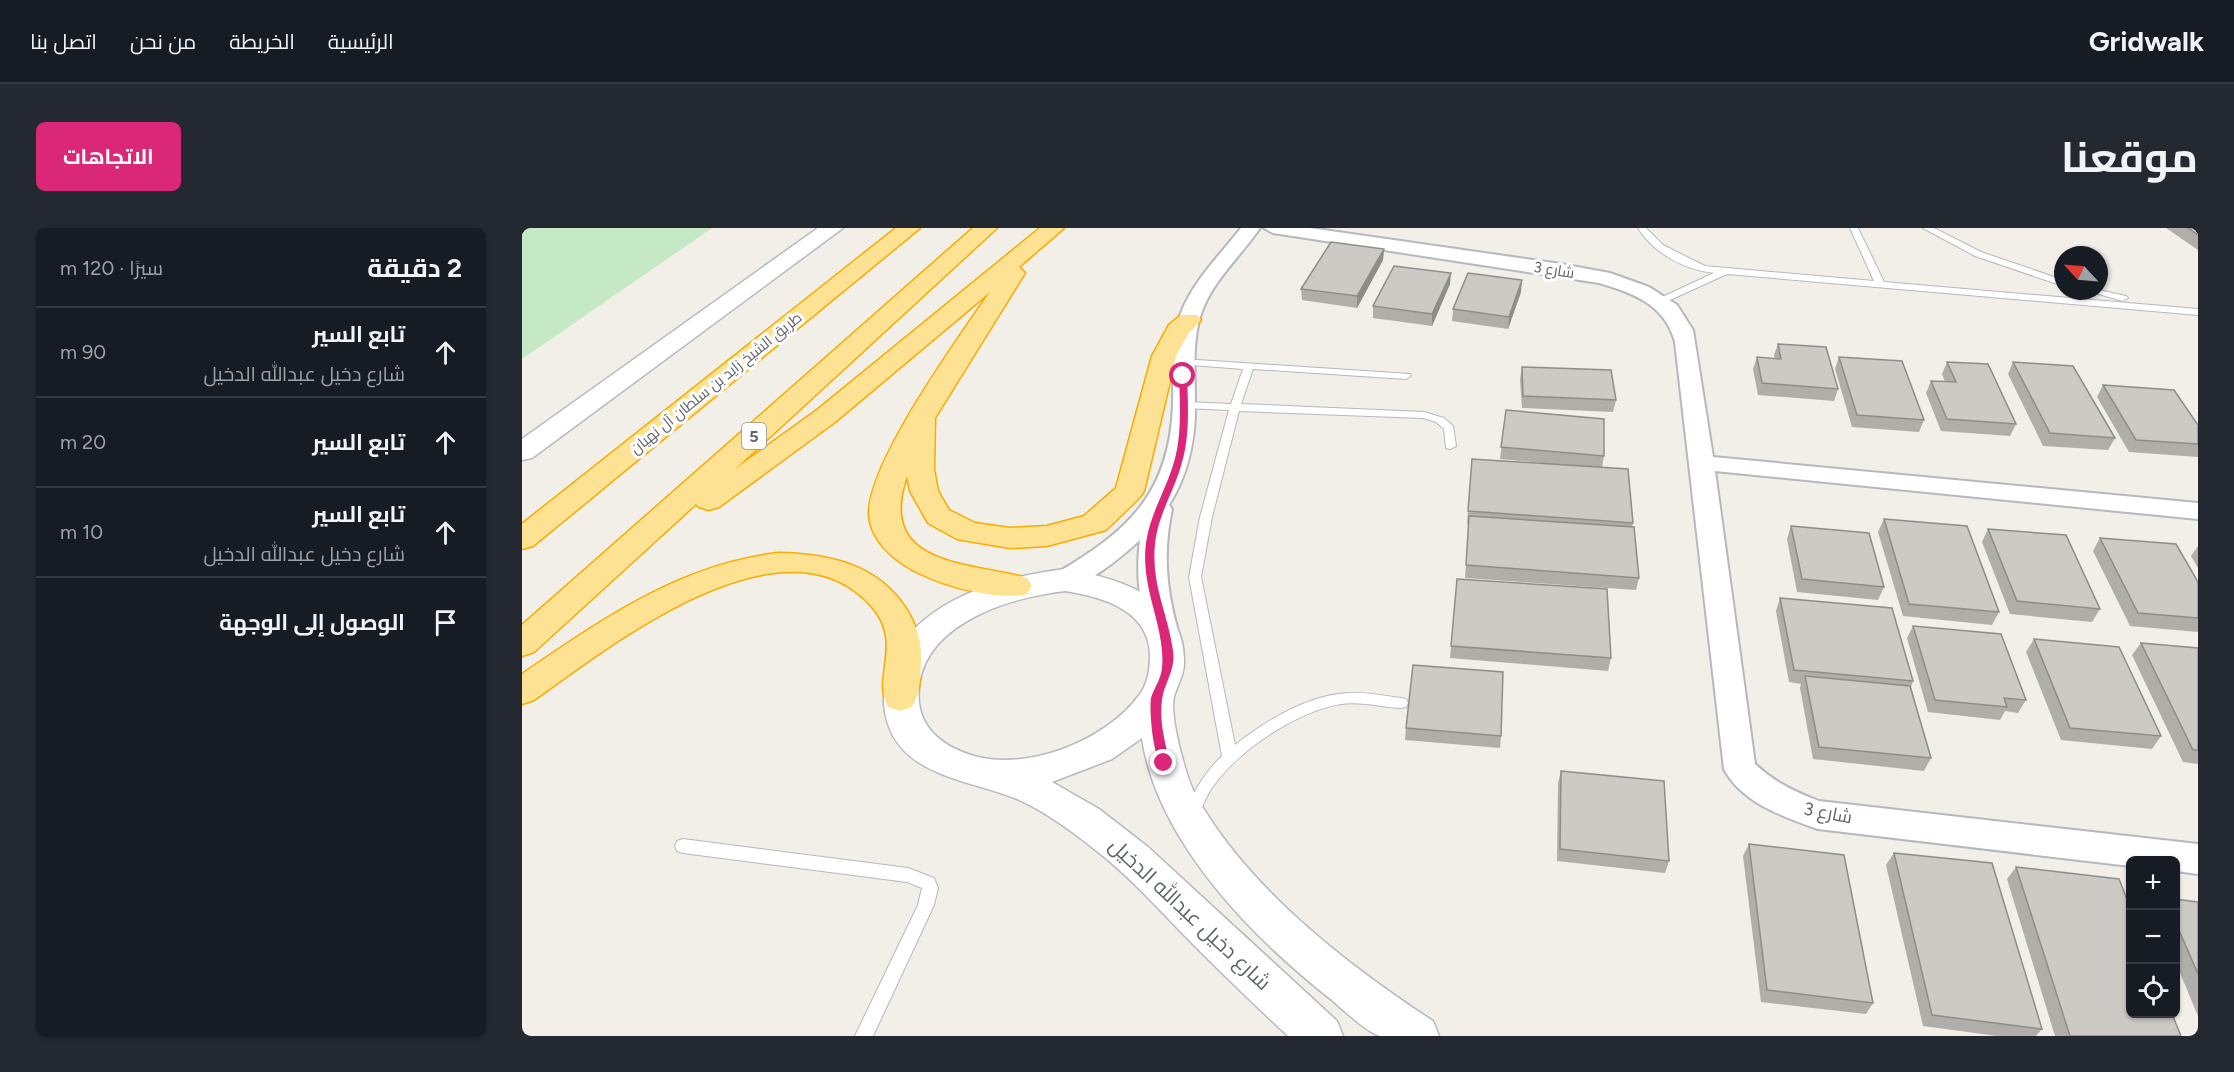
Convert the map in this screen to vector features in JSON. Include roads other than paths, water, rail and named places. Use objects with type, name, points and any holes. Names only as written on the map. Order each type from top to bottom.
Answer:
[{"type":"highway","name":"طريق الشيخ زايد بن سلطان آل نهيان","points":[[522,539],[909,228]]},
{"type":"highway","name":"5","points":[[522,644],[986,228]]},
{"type":"highway","points":[[614,563],[702,506],[818,422],[1053,228]]},
{"type":"highway","points":[[1016,586],[975,582],[939,571],[909,555],[892,536],[884,519],[883,506],[890,479],[922,418],[1029,248]]},
{"type":"highway","points":[[922,418],[920,470],[924,491],[938,516],[968,532],[1010,538],[1047,536],[1095,523],[1130,491],[1164,356],[1178,330],[1189,320]]},
{"type":"highway","points":[[522,691],[592,643],[693,584],[738,570],[783,563],[826,567],[853,574],[873,587],[900,626],[905,647],[900,698]]},
{"type":"street","points":[[522,452],[832,228]]},
{"type":"street","points":[[1164,631],[1136,600],[1107,588],[1065,580],[1016,586],[966,606],[944,620],[926,638],[912,657],[903,677],[900,698],[904,719],[915,739],[933,755],[957,766],[986,773],[1019,774],[1053,768],[1086,757],[1116,741],[1140,721],[1156,698],[1166,675],[1168,652],[1164,631],[1151,587],[1151,544],[1160,504],[1172,481],[1179,459],[1184,405],[1183,362],[1189,320],[1197,298],[1251,228]]},
{"type":"street","name":"شارع 3","points":[[1273,228],[1580,274],[1639,290],[1661,301],[1682,328],[1686,342],[1740,769],[1758,789],[1787,804],[1818,815],[2198,859]]},
{"type":"street","points":[[1703,463],[2198,511]]},
{"type":"street","points":[[1065,580],[1122,544],[1160,504]]},
{"type":"street","points":[[1156,698],[1158,736],[1172,786],[1189,818],[1243,890],[1305,954],[1373,1007],[1417,1036]]},
{"type":"street","name":"شارع دخيل عبدالله الدخيل","points":[[986,773],[1023,784],[1052,798],[1087,821],[1135,858],[1321,1036]]},
{"type":"lane","points":[[1640,228],[1646,236],[1681,261],[1704,269],[2198,312]]},
{"type":"lane","points":[[1854,228],[1880,283]]},
{"type":"lane","points":[[1928,228],[1978,254],[2054,280]]},
{"type":"lane","points":[[1661,301],[1725,272]]},
{"type":"lane","points":[[2108,295],[2178,311]]},
{"type":"lane","points":[[1183,362],[1248,368],[1406,376]]},
{"type":"lane","points":[[1230,760],[1195,577],[1206,517],[1235,407],[1248,368]]},
{"type":"lane","points":[[1184,405],[1424,415],[1440,420],[1449,428],[1450,446]]},
{"type":"lane","points":[[1189,818],[1209,780],[1230,760],[1253,740],[1312,705],[1343,698],[1401,703]]},
{"type":"lane","points":[[683,846],[908,875],[928,883],[930,888],[926,905],[864,1036]]}]
